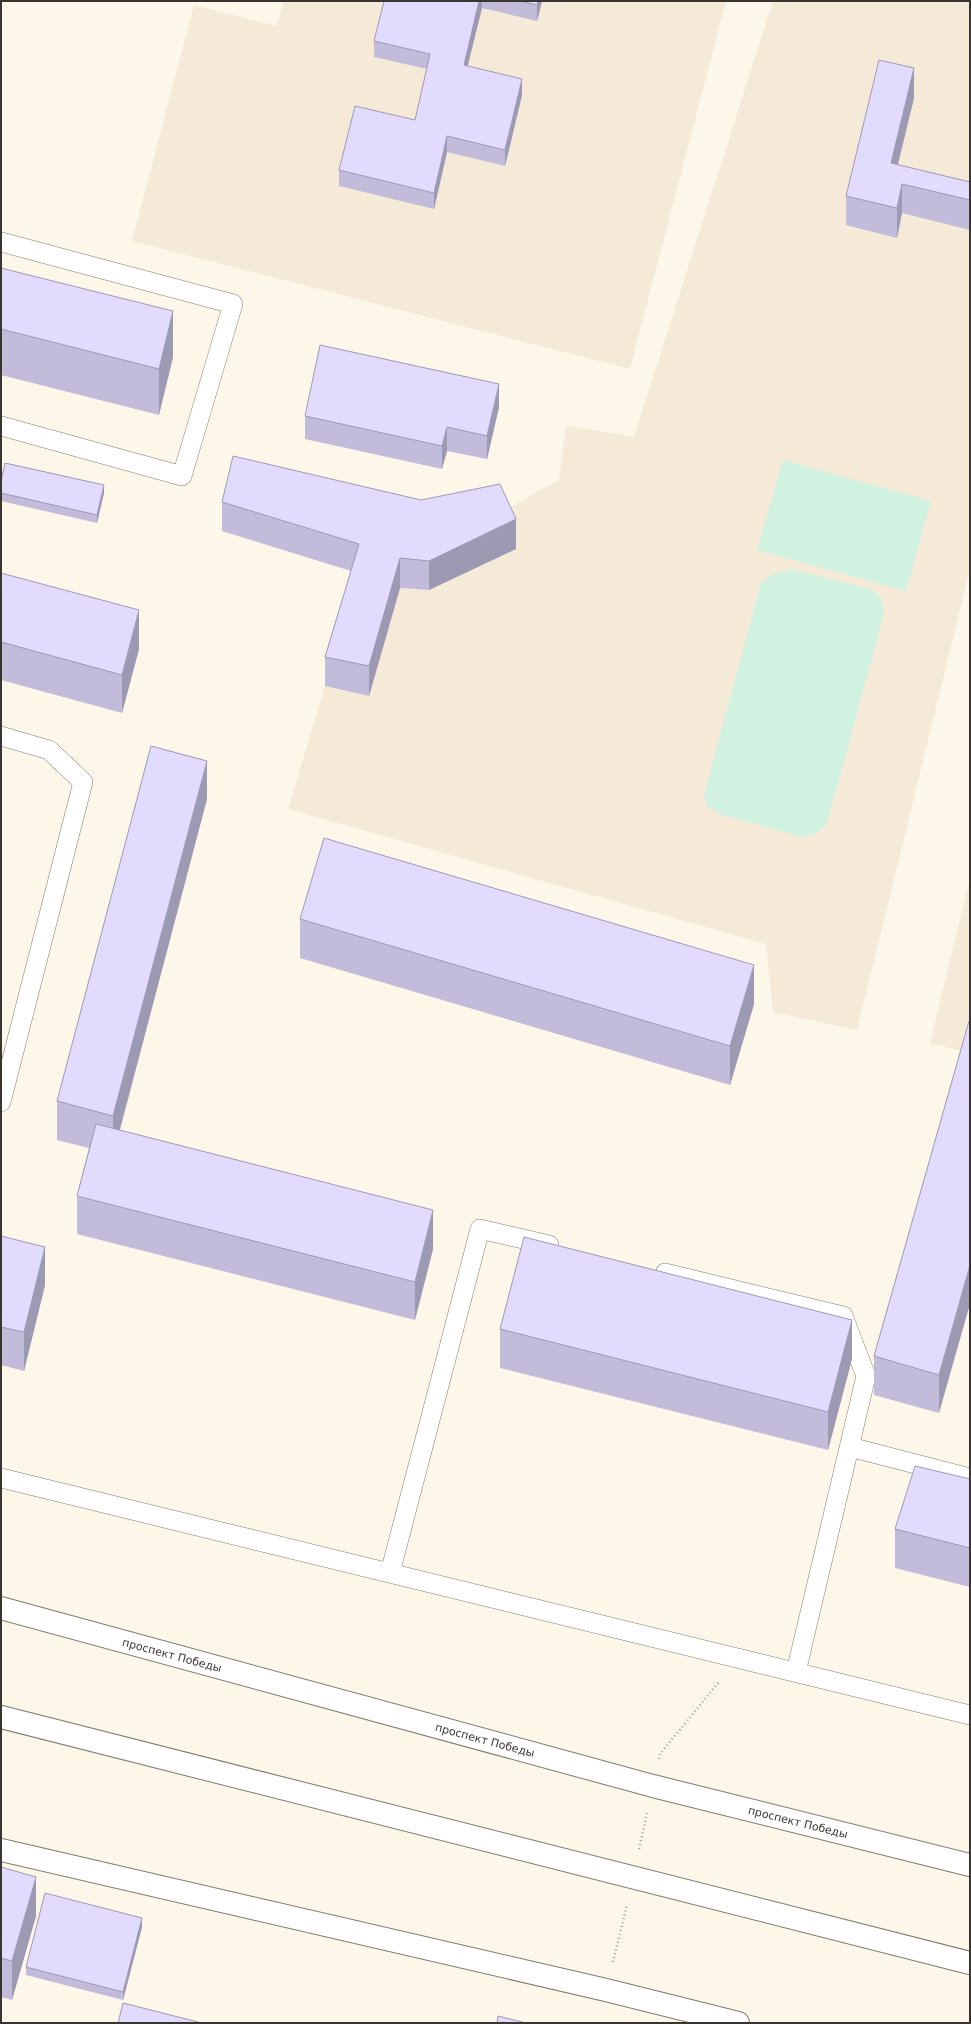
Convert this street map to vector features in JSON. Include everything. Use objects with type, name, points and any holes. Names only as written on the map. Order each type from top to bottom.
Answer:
[{"type":"main road","name":"проспект Победы","points":[[1,1608],[645,1784],[970,1866]]},
{"type":"main road","points":[[1,1717],[970,1963]]},
{"type":"main road","points":[[1,1850],[606,1990],[738,2023]]},
{"type":"lane","points":[[1,242],[233,304],[182,476],[1,426]]},
{"type":"lane","points":[[1,736],[49,750],[83,782],[1,1102]]},
{"type":"lane","points":[[390,1573],[480,1229],[565,1249]]},
{"type":"lane","points":[[650,1270],[843,1316],[866,1376],[796,1672]]},
{"type":"lane","points":[[850,1447],[970,1478]]},
{"type":"lane","points":[[1,1478],[970,1715]]},
{"type":"shaded area","points":[[284,1],[726,1],[630,369],[132,241],[194,5],[277,26]]},
{"type":"shaded area","points":[[773,1],[970,1],[970,569],[857,1030],[773,1012],[766,944],[288,809],[325,686],[369,695],[400,588],[429,590],[516,549],[500,513],[559,480],[566,425],[634,437]]},
{"type":"shaded area","points":[[970,879],[970,1053],[930,1043]]},
{"type":"green space","points":[[783,460],[931,501],[906,591],[757,550]]},
{"type":"green space","points":[[791,569],[874,590],[882,600],[884,614],[827,823],[817,833],[803,837],[720,814],[707,806],[704,795],[761,583],[773,574]]},
{"type":"building","points":[[384,1],[479,1],[464,65],[522,79],[505,150],[447,136],[434,193],[339,170],[355,106],[415,120],[430,54],[374,41]]},
{"type":"building","points":[[520,1],[538,1],[537,5]]},
{"type":"building","points":[[879,60],[914,68],[891,163],[970,182],[970,200],[902,184],[897,208],[846,196]]},
{"type":"building","points":[[1,268],[173,311],[159,369],[1,329]]},
{"type":"building","points":[[320,345],[499,384],[487,436],[447,427],[442,446],[305,416]]},
{"type":"building","points":[[233,456],[421,500],[500,484],[516,519],[429,561],[400,558],[369,666],[325,657],[359,544],[222,502]]},
{"type":"building","points":[[5,463],[104,485],[97,515],[1,493],[1,481]]},
{"type":"building","points":[[1,573],[139,610],[122,675],[1,642]]},
{"type":"building","points":[[151,746],[207,761],[113,1116],[57,1101]]},
{"type":"building","points":[[324,838],[754,965],[730,1046],[300,919]]},
{"type":"building","points":[[969,1021],[970,1265],[939,1375],[874,1356]]},
{"type":"building","points":[[96,1124],[433,1210],[415,1282],[77,1196]]},
{"type":"building","points":[[1,1236],[45,1247],[24,1332],[1,1327]]},
{"type":"building","points":[[524,1237],[852,1320],[828,1412],[500,1329]]},
{"type":"building","points":[[915,1466],[970,1479],[970,1548],[895,1529]]},
{"type":"building","points":[[1,1867],[36,1877],[12,1961],[1,1958]]},
{"type":"building","points":[[45,1893],[142,1918],[123,1992],[26,1967]]},
{"type":"building","points":[[123,2003],[202,2023],[118,2023]]},
{"type":"building","points":[[498,2016],[526,2023],[497,2023]]}]
